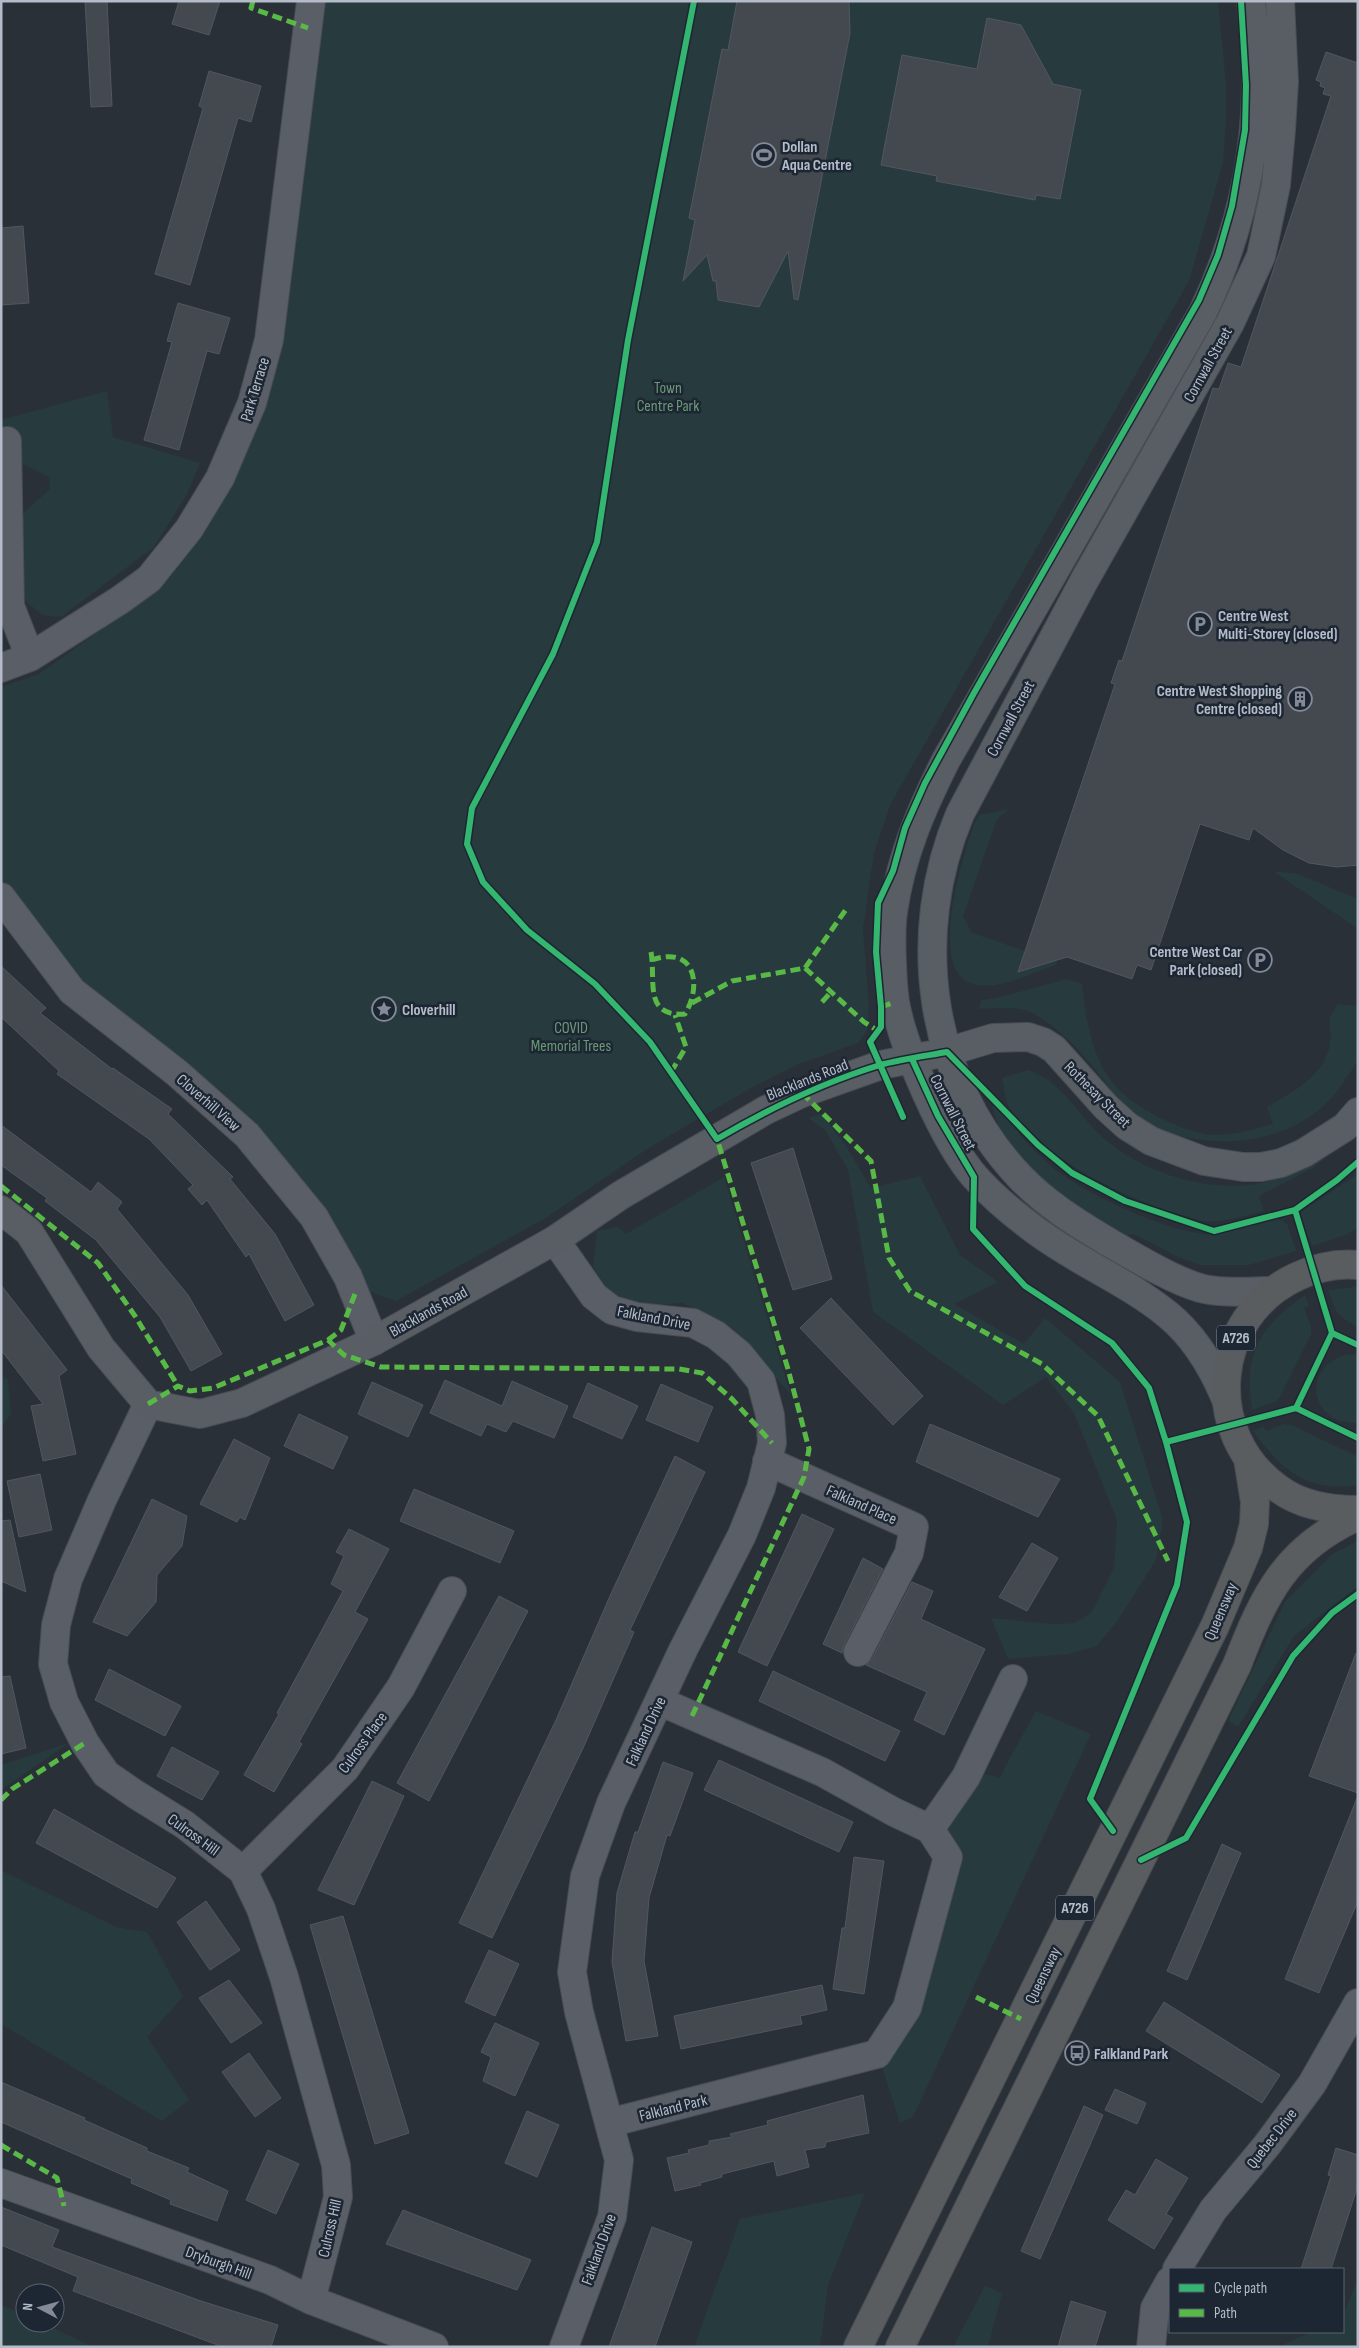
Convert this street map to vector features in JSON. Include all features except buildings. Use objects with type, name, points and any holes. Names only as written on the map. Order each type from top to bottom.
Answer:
[{"type":"highway","name":"A726","points":[[1351,1261],[1302,1274],[1272,1291],[1260,1301],[1246,1318],[1236,1338],[1229,1359],[1225,1397],[1234,1432],[1248,1459],[1263,1476],[1280,1490],[1300,1500],[1324,1508],[1357,1514]]},
{"type":"highway","name":"Queensway","points":[[858,2347],[1215,1626],[1248,1548],[1254,1524],[1255,1502],[1248,1459]]},
{"type":"highway","name":"A726","points":[[900,2347],[1237,1665],[1255,1618],[1279,1577],[1298,1554],[1333,1527],[1357,1514]]},
{"type":"street","name":"Park Terrace","points":[[1,668],[30,657],[120,600],[149,579],[189,529],[220,478],[252,403],[269,340],[311,1]]},
{"type":"street","name":"Cornwall Street","points":[[1225,1397],[1209,1364],[1168,1315],[1141,1296],[1058,1247],[1023,1221],[974,1176],[938,1116],[912,1059],[895,1002],[893,914],[907,848],[920,812],[946,760],[1203,312],[1217,282],[1236,225],[1251,147],[1256,89],[1251,1]]},
{"type":"street","name":"Cornwall Street","points":[[1272,1291],[1222,1291],[1199,1288],[1152,1266],[1065,1216],[1020,1177],[997,1148],[968,1102],[947,1052],[934,996],[931,971],[931,941],[940,872],[949,839],[980,773],[1079,589],[1230,323],[1261,256],[1276,185],[1281,130],[1284,82],[1280,1]]},
{"type":"street","points":[[7,441],[10,606],[30,657]]},
{"type":"street","name":"Cloverhill View","points":[[1,896],[72,991],[177,1074],[247,1135],[314,1217],[348,1277],[374,1341]]},
{"type":"street","name":"Rothesay Street","points":[[912,1059],[947,1052],[993,1038],[1028,1037],[1043,1042],[1054,1049],[1106,1107],[1127,1126],[1151,1141],[1178,1153],[1223,1164],[1260,1167],[1281,1163],[1324,1142],[1345,1127],[1358,1112]]},
{"type":"street","name":"Blacklands Road","points":[[148,1404],[200,1414],[242,1403],[374,1341],[555,1240],[621,1195],[766,1110],[802,1093],[881,1065],[912,1059]]},
{"type":"street","points":[[1,1210],[29,1232],[101,1348],[148,1404]]},
{"type":"street","name":"Falkland Drive","points":[[555,1240],[594,1296],[612,1310],[637,1317],[693,1323],[716,1335],[739,1354],[761,1381],[770,1415],[772,1443],[761,1488],[742,1535],[659,1701],[611,1803],[585,1876],[572,1972],[579,2012],[619,2160],[612,2217],[564,2347]]},
{"type":"street","name":"Culross Hill","points":[[148,1404],[102,1500],[68,1579],[56,1625],[53,1664],[64,1702],[85,1743],[106,1774],[185,1825],[243,1871],[261,1909],[284,1977],[336,2165],[338,2197],[311,2300]]},
{"type":"street","name":"Falkland Place","points":[[767,1461],[914,1527],[909,1553],[858,1652]]},
{"type":"street","name":"Culross Place","points":[[243,1871],[345,1769],[401,1687],[452,1591]]},
{"type":"street","points":[[659,1701],[822,1772],[894,1812],[930,1829],[966,1777],[1013,1679]]},
{"type":"street","name":"Falkland Park","points":[[609,2123],[877,2054],[907,2008],[948,1857],[930,1829]]},
{"type":"street","name":"Quebec Drive","points":[[1178,2268],[1213,2210],[1267,2145],[1312,2084],[1358,2003]]},
{"type":"street","name":"Dryburgh Hill","points":[[1,2183],[270,2280],[311,2300],[434,2347]]},
{"type":"street","points":[[1151,2347],[1155,2308],[1169,2283]]},
{"type":"green space","name":"Town Centre Park","points":[[321,1],[1218,1],[1226,83],[1223,163],[1189,281],[891,803],[874,853],[863,929],[869,1005],[867,1031],[858,1043],[799,1064],[751,1088],[647,1149],[547,1217],[396,1301],[365,1290],[321,1216],[74,979],[1,881],[1,687],[39,674],[130,609],[234,478]]},
{"type":"green space","points":[[107,391],[113,437],[200,463],[187,494],[154,547],[61,617],[43,615],[25,601],[21,515],[50,489],[49,477],[21,463],[20,437],[1,439],[1,420]]},
{"type":"green space","points":[[1009,809],[997,819],[963,916],[972,933],[1025,951],[1019,972],[1057,960],[1056,965],[1017,980],[997,985],[977,985],[961,977],[953,961],[950,939],[951,914],[962,862],[974,824],[980,815]]},
{"type":"green space","points":[[1273,871],[1298,874],[1358,899],[1358,929]]},
{"type":"green space","points":[[1067,979],[1082,984],[1094,1048],[1112,1082],[1120,1091],[1144,1109],[1186,1129],[1200,1133],[1212,1135],[1228,1134],[1273,1124],[1267,1107],[1297,1089],[1322,1065],[1330,1044],[1331,1015],[1338,1004],[1358,1006],[1358,1059],[1328,1101],[1306,1119],[1281,1132],[1253,1139],[1224,1141],[1195,1139],[1167,1132],[1141,1121],[1129,1113],[1096,1070],[1049,1023],[1028,1011],[1004,1008],[979,1009],[981,1000],[997,998]]},
{"type":"green space","points":[[1028,1070],[1040,1075],[1059,1089],[1089,1124],[1114,1146],[1149,1167],[1168,1175],[1209,1184],[1249,1185],[1278,1178],[1325,1158],[1313,1168],[1259,1196],[1264,1211],[1219,1221],[1194,1219],[1133,1198],[1085,1173],[1041,1143],[1009,1107],[1002,1078]]},
{"type":"green space","points":[[990,1098],[1023,1138],[1050,1165],[1074,1183],[1110,1202],[1169,1226],[1204,1234],[1224,1233],[1263,1221],[1282,1220],[1287,1224],[1296,1251],[1249,1265],[1200,1265],[1176,1256],[1134,1234],[1124,1236],[1071,1203],[1037,1177],[1010,1146],[999,1128]]},
{"type":"green space","points":[[821,1114],[844,1143],[871,1188],[920,1176],[960,1255],[998,1282],[954,1304],[1024,1344],[1045,1318],[1120,1382],[1163,1520],[1156,1560],[1118,1620],[1097,1646],[1068,1654],[1008,1659],[991,1618],[1053,1624],[1075,1623],[1092,1612],[1114,1568],[1117,1520],[1074,1413],[1046,1377],[1003,1405],[873,1312],[848,1170],[825,1130],[808,1118]]},
{"type":"green space","points":[[1358,1174],[1358,1228],[1348,1234],[1312,1246],[1299,1213]]},
{"type":"green space","points":[[724,1177],[791,1395],[732,1328],[712,1316],[682,1303],[654,1305],[621,1299],[605,1285],[593,1267],[597,1231],[618,1227],[626,1234]]},
{"type":"green space","points":[[1358,1287],[1358,1327],[1345,1320],[1338,1313],[1328,1290]]},
{"type":"green space","points":[[1305,1295],[1309,1306],[1304,1308],[1311,1326],[1311,1334],[1280,1397],[1275,1402],[1252,1410],[1250,1373],[1258,1344],[1276,1319]]},
{"type":"green space","points":[[1349,1354],[1358,1355],[1358,1423],[1341,1421],[1329,1415],[1320,1405],[1316,1393],[1317,1381],[1323,1370],[1333,1360]]},
{"type":"green space","points":[[1,1376],[8,1379],[11,1414],[1,1427]]},
{"type":"green space","points":[[1284,1424],[1292,1425],[1354,1455],[1358,1459],[1358,1485],[1340,1487],[1324,1485],[1297,1475],[1285,1467],[1263,1445],[1253,1431],[1264,1426],[1266,1431]]},
{"type":"green space","points":[[1358,1541],[1358,1586],[1294,1636],[1238,1727],[1228,1721],[1285,1602],[1332,1554]]},
{"type":"green space","points":[[1036,1711],[1091,1734],[913,2117],[900,2123],[881,2064],[951,1879],[946,1822],[978,1772],[1000,1778]]},
{"type":"green space","points":[[69,1743],[1,1790],[1,1765]]},
{"type":"green space","points":[[1,1870],[116,1927],[147,1932],[183,1997],[147,2037],[189,2100],[162,2121],[1,2024]]},
{"type":"green space","points":[[865,2193],[828,2285],[820,2347],[694,2347],[740,2219]]},
{"type":"green space","points":[[1358,2278],[1358,2347],[1283,2347],[1282,2345],[1309,2333],[1344,2333],[1344,2313]]},
{"type":"green space","points":[[985,2286],[1002,2293],[988,2347],[953,2347]]},
{"type":"green space","points":[[1,2305],[15,2311],[15,2333],[64,2333],[94,2347],[1,2347]]},
{"type":"marked path","points":[[253,1],[251,8],[308,28]]},
{"type":"marked path","points":[[692,1003],[732,981],[805,968],[847,908]]},
{"type":"marked path","points":[[651,952],[654,995],[657,1003],[663,1010],[685,1014],[693,991],[694,980],[691,970],[686,963],[677,958],[666,957],[652,960]]},
{"type":"marked path","points":[[805,968],[864,1022],[878,1031]]},
{"type":"marked path","points":[[822,1002],[832,991]]},
{"type":"marked path","points":[[881,1007],[895,1002]]},
{"type":"marked path","points":[[671,1072],[686,1047],[675,1015]]},
{"type":"marked path","points":[[802,1093],[871,1161],[889,1258],[910,1291],[1042,1364],[1098,1416],[1168,1561]]},
{"type":"marked path","points":[[692,1716],[804,1477],[809,1449],[788,1369],[717,1139]]},
{"type":"marked path","points":[[1,1186],[98,1263],[135,1316],[178,1386]]},
{"type":"marked path","points":[[328,1340],[341,1330],[355,1294]]},
{"type":"marked path","points":[[148,1404],[178,1386],[190,1391],[213,1388],[328,1340],[344,1355],[381,1367],[679,1369],[702,1373],[732,1399],[772,1443]]},
{"type":"marked path","points":[[1,1800],[12,1789],[85,1743]]},
{"type":"marked path","points":[[976,1997],[1021,2019]]},
{"type":"marked path","points":[[1,2145],[57,2178],[64,2206]]},
{"type":"cycle path","points":[[694,1],[628,340],[597,542],[553,654],[472,808],[467,844],[483,882],[527,930],[595,984],[650,1042],[717,1139],[776,1107],[816,1088],[858,1072],[905,1059],[947,1052],[1038,1145],[1072,1173],[1125,1201],[1214,1231],[1295,1210],[1337,1180],[1358,1162]]},
{"type":"cycle path","points":[[903,1117],[870,1042],[881,1027],[876,952],[878,903],[893,871],[905,828],[925,783],[974,693],[1199,300],[1218,255],[1232,206],[1245,130],[1246,85],[1241,1]]},
{"type":"cycle path","points":[[912,1059],[938,1116],[974,1177],[973,1229],[1025,1286],[1112,1343],[1149,1388],[1166,1442],[1187,1522],[1177,1585],[1090,1799],[1113,1831]]},
{"type":"cycle path","points":[[1295,1210],[1332,1333]]},
{"type":"cycle path","points":[[1358,1345],[1332,1333],[1296,1408],[1358,1438]]},
{"type":"cycle path","points":[[1166,1442],[1296,1408]]},
{"type":"cycle path","points":[[1141,1860],[1186,1838],[1293,1656],[1332,1613],[1358,1594]]},
{"type":"place","name":"Dollan Aqua Centre","points":[[764,155]]},
{"type":"place","name":"Centre West Multi-Storey (closed)","points":[[1200,624]]},
{"type":"place","name":"Centre West Shopping Centre (closed)","points":[[1300,699]]},
{"type":"place","name":"Centre West Car Park (closed)","points":[[1260,960]]},
{"type":"place","name":"Cloverhill","points":[[384,1009]]},
{"type":"place","name":"Falkland Park","points":[[1077,2053]]},
{"type":"park label","name":"COVID Memorial Trees","points":[[571,1036]]}]
